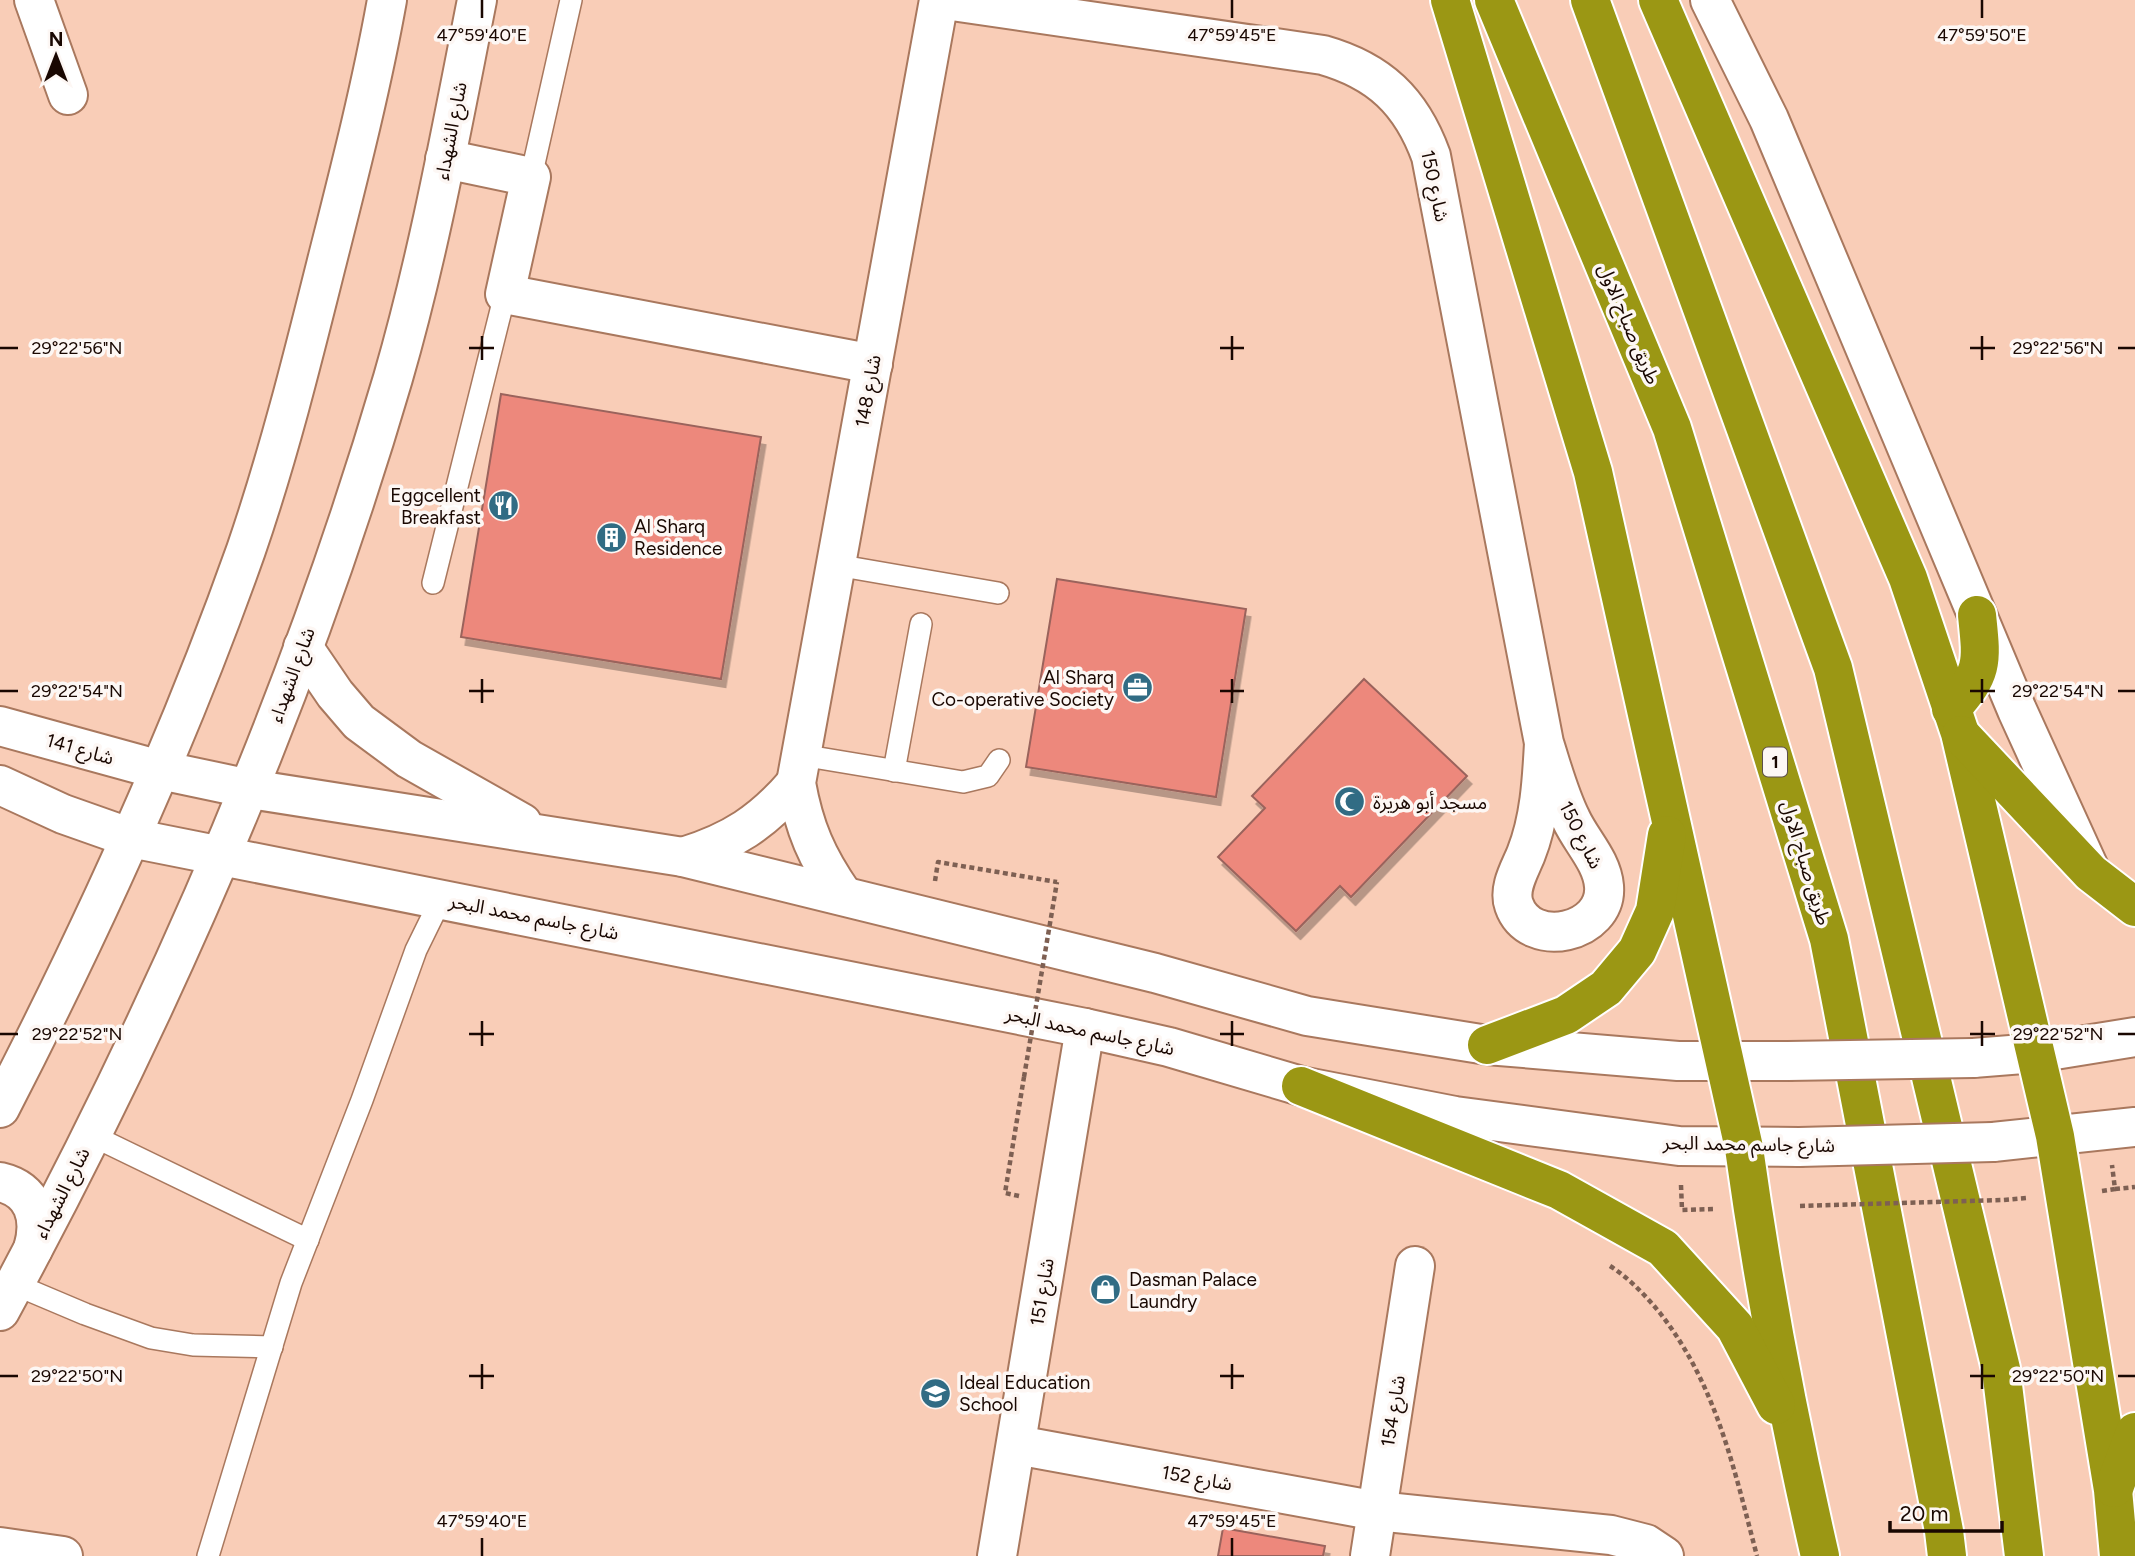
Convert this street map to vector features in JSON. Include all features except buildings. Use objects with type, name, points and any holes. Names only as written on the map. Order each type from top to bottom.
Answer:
[{"type":"highway","points":[[1450,0],[1593,472],[1744,1148],[1752,1208],[1793,1438],[1820,1556]]},
{"type":"highway","name":"طريق صباح الاول","points":[[1494,0],[1672,428],[1829,939],[1947,1556]]},
{"type":"highway","points":[[1590,0],[1833,668],[2001,1369],[2024,1556]]},
{"type":"highway","points":[[1658,0],[1908,578],[1955,721],[2055,1136],[2113,1490],[2119,1556]]},
{"type":"highway","points":[[1955,721],[1980,668],[1978,615]]},
{"type":"highway","points":[[1955,721],[2091,873],[2135,907]]},
{"type":"highway","points":[[1487,1045],[1566,1014],[1606,988],[1637,951],[1655,911],[1670,815]]},
{"type":"highway","points":[[1301,1086],[1559,1190],[1663,1248],[1735,1327],[1793,1438]]},
{"type":"highway","points":[[2113,1490],[2135,1432]]},
{"type":"main road","points":[[34,0],[68,95]]},
{"type":"main road","points":[[0,1108],[131,838],[246,550],[276,453],[336,225],[387,0]]},
{"type":"main road","name":"شارع الشهداء","points":[[7,1298],[91,1135],[179,954],[250,789],[303,647],[365,468],[393,376],[416,290],[477,0]]},
{"type":"main road","name":"شارع 148","points":[[843,895],[824,868],[810,839],[801,811],[799,769],[939,0]]},
{"type":"main road","name":"شارع 150","points":[[945,0],[1323,55],[1345,61],[1365,71],[1399,99],[1423,135],[1431,156],[1544,743]]},
{"type":"main road","points":[[1710,0],[1769,119],[1978,615],[2091,873]]},
{"type":"main road","points":[[445,159],[531,177],[505,294],[873,364]]},
{"type":"main road","points":[[303,647],[335,694],[359,722],[410,759],[545,836]]},
{"type":"main road","name":"شارع 141","points":[[0,726],[160,770]]},
{"type":"main road","points":[[683,857],[719,845],[760,821],[799,769]]},
{"type":"main road","points":[[160,770],[250,789],[683,857],[1154,973],[1307,1016],[1487,1045],[1678,1061],[1788,1061],[1973,1058],[2036,1053],[2135,1037]]},
{"type":"main road","points":[[0,785],[63,814],[131,838]]},
{"type":"main road","name":"شارع جاسم محمد البحر","points":[[131,838],[1085,1028],[1169,1047],[1301,1086],[1455,1116],[1665,1144],[1744,1148],[1993,1142],[2135,1127]]},
{"type":"main road","name":"شارع 151","points":[[997,1556],[1085,1028]]},
{"type":"main road","points":[[0,1182],[10,1184],[26,1196],[36,1213],[38,1232],[33,1251]]},
{"type":"main road","name":"شارع 154","points":[[1370,1556],[1415,1266]]},
{"type":"main road","name":"شارع 152","points":[[1017,1445],[1377,1511]]},
{"type":"main road","points":[[1377,1511],[1611,1535],[1646,1544],[1664,1556]]},
{"type":"main road","points":[[0,1547],[63,1556]]},
{"type":"lane","points":[[531,177],[571,0]]},
{"type":"lane","points":[[433,583],[505,294]]},
{"type":"lane","points":[[836,565],[998,593]]},
{"type":"lane","points":[[894,771],[921,624]]},
{"type":"lane","points":[[799,769],[894,771],[963,782],[988,776],[999,760]]},
{"type":"lane","points":[[208,1556],[291,1283],[362,1100],[416,950],[441,899]]},
{"type":"lane","points":[[91,1135],[308,1240]]},
{"type":"lane","points":[[7,1298],[85,1314],[151,1338],[193,1345],[272,1347]]},
{"type":"path","points":[[938,862],[1057,882],[1005,1194]]},
{"type":"path","points":[[2115,1189],[2135,1187]]},
{"type":"path","points":[[1800,1206],[2004,1200]]},
{"type":"path","points":[[1600,1260],[1623,1274],[1650,1301],[1693,1362],[1720,1420],[1757,1556]]},
{"type":"place","name":"Eggcellent Breakfast","points":[[504,506]]},
{"type":"place","name":"Al Sharq Residence","points":[[611,537]]},
{"type":"place","name":"Al Sharq Co-operative Society","points":[[1137,688]]},
{"type":"place","name":"مسجد أبو هريرة","points":[[1350,802]]},
{"type":"place","name":"Dasman Palace Laundry","points":[[1106,1290]]},
{"type":"place","name":"Ideal Education School","points":[[936,1393]]}]
